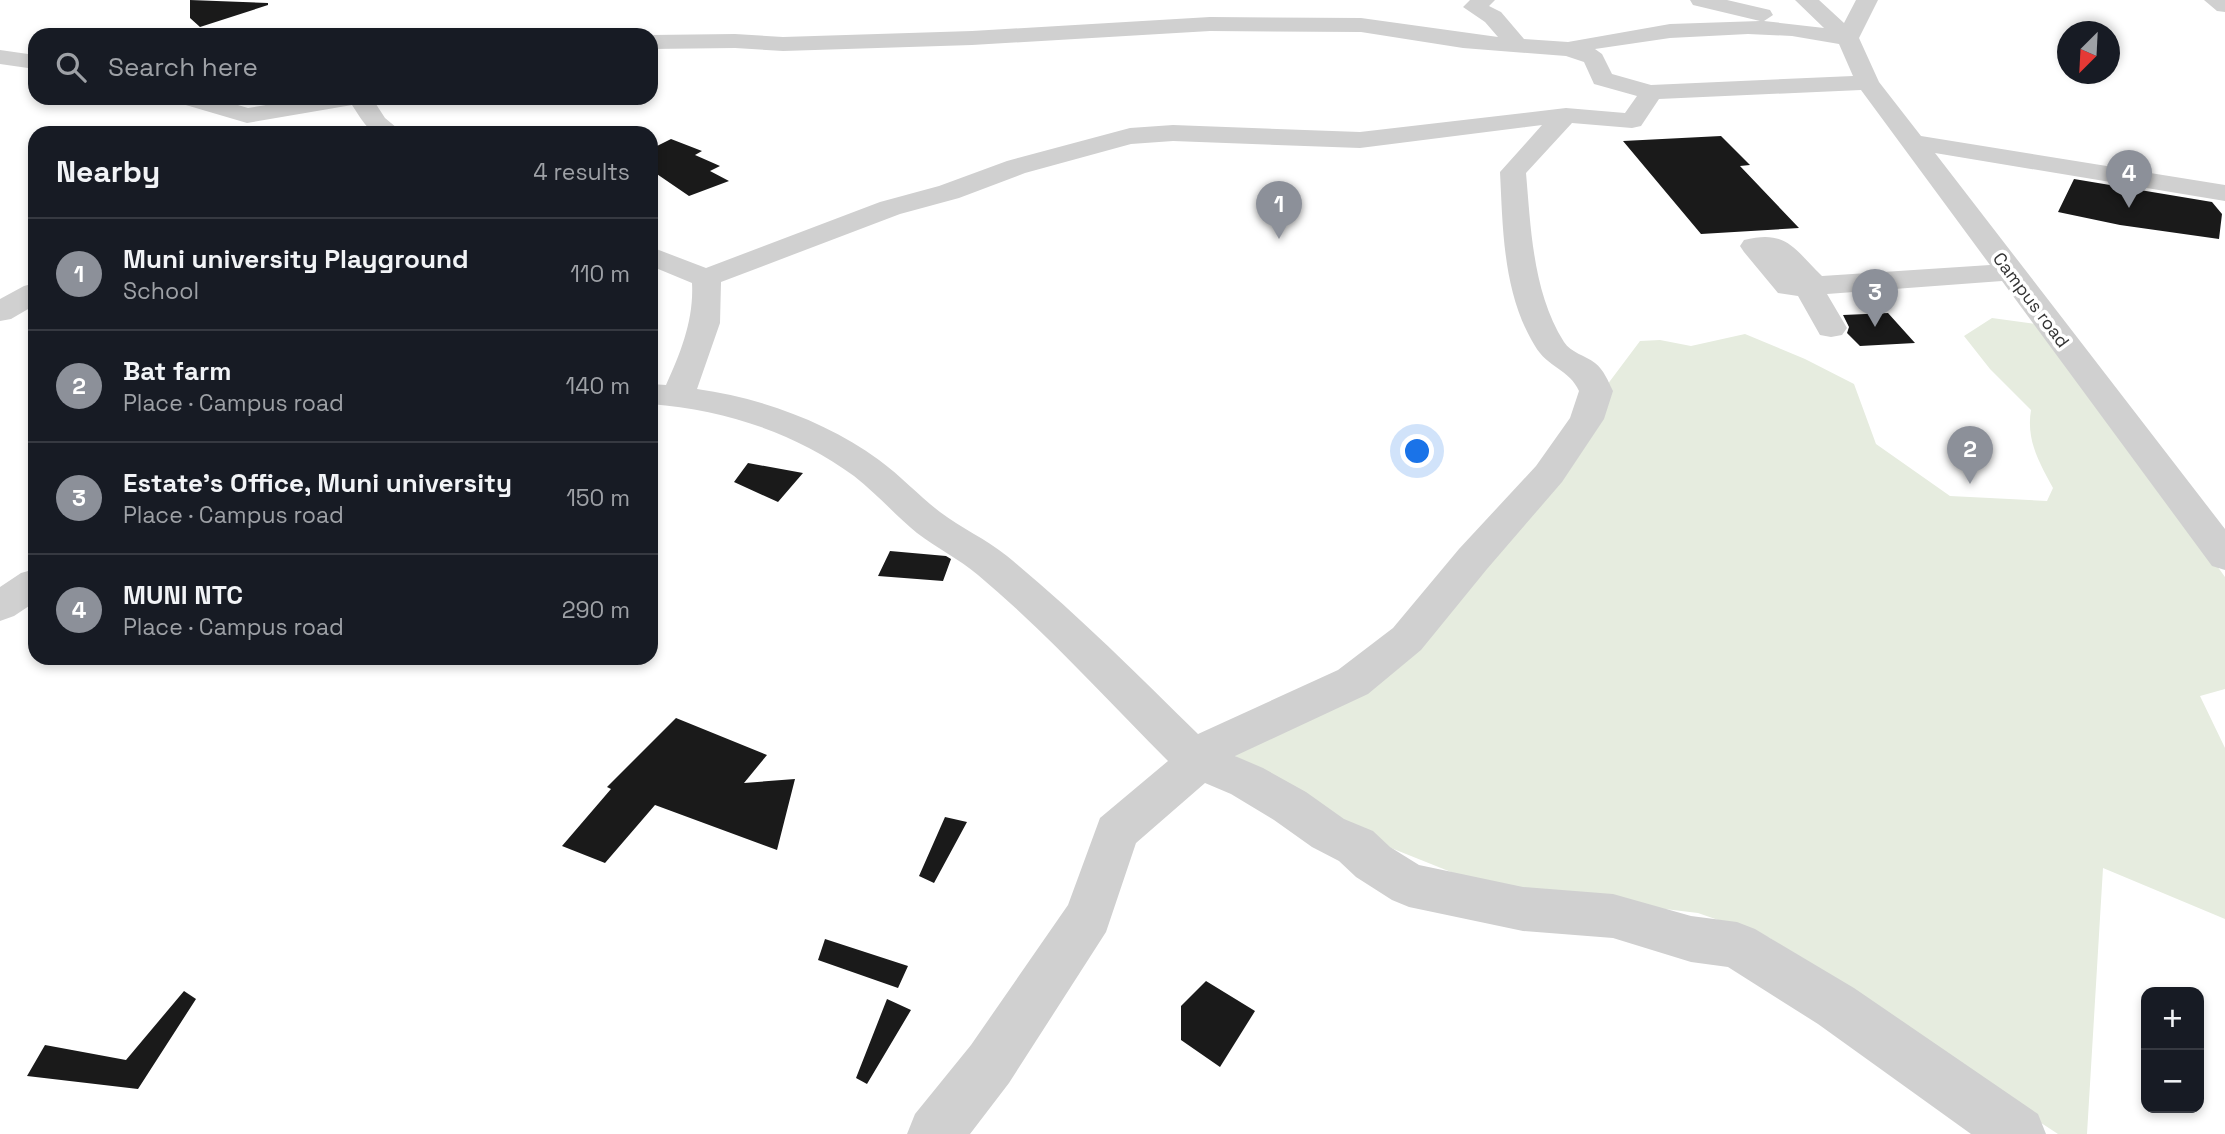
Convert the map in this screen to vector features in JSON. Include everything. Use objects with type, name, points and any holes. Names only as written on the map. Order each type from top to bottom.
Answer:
[{"type":"street","points":[[1484,0],[1474,7],[1493,17],[1516,44]]},
{"type":"street","points":[[1701,0],[1848,38]]},
{"type":"street","points":[[1806,0],[1848,38]]},
{"type":"street","points":[[1848,38],[1867,0]]},
{"type":"street","points":[[2215,0],[2225,6]]},
{"type":"street","points":[[658,43],[735,41],[783,44],[972,38],[1224,24],[1361,25],[1463,41],[1568,49],[1594,59],[1602,79],[1651,92],[1868,83]]},
{"type":"street","points":[[1568,49],[1620,36],[1680,31],[1773,28],[1848,38]]},
{"type":"street","name":"Campus road","points":[[1848,38],[1868,83],[2225,556]]},
{"type":"street","points":[[0,57],[28,61]]},
{"type":"street","points":[[658,259],[706,278],[890,208],[949,192],[1016,167],[1130,136],[1173,133],[1360,140],[1566,115],[1632,121],[1651,92]]},
{"type":"street","points":[[211,105],[247,116]]},
{"type":"street","points":[[229,126],[247,116],[310,105]]},
{"type":"street","points":[[364,105],[380,126]]},
{"type":"street","points":[[935,1134],[990,1064],[1089,916],[1116,832],[1216,745],[1353,682],[1407,639],[1473,559],[1537,489],[1587,419],[1596,391],[1586,372],[1566,362],[1551,348],[1528,296],[1517,239],[1513,172],[1566,115]]},
{"type":"street","points":[[1912,142],[2225,193]]},
{"type":"street","points":[[1831,328],[1808,286],[1789,287],[1754,246],[1774,245],[1815,286],[2009,272]]},
{"type":"street","points":[[706,278],[709,296],[698,349],[665,395],[723,404],[769,418],[813,436],[858,462],[938,530],[972,549],[1039,605],[1183,748],[1200,761],[1247,781],[1290,806],[1328,833],[1356,846],[1373,862],[1409,885],[1523,909],[1613,916],[1691,939],[1737,945],[1836,1006],[2018,1134]]},
{"type":"street","points":[[0,312],[28,296]]},
{"type":"street","points":[[0,606],[28,588]]},
{"type":"shaded area","points":[[1992,318],[2044,325],[2225,577],[2225,689],[2200,696],[2225,748],[2225,919],[2103,868],[2087,1134],[2058,1134],[1836,988],[1770,938],[1698,913],[1491,888],[1391,848],[1311,805],[1223,748],[1419,636],[1640,341],[1660,340],[1691,346],[1745,334],[1805,359],[1854,384],[1876,444],[1950,496],[2047,501],[2053,488],[2032,441],[2031,410],[1990,369],[1964,336]]},
{"type":"building","points":[[190,0],[268,5],[200,27],[190,18]]},
{"type":"building","points":[[1721,136],[1750,165],[1740,166],[1799,228],[1701,234],[1623,141]]},
{"type":"building","points":[[671,139],[702,151],[695,155],[720,166],[710,171],[729,181],[689,196],[658,175],[658,146]]},
{"type":"building","points":[[2074,179],[2212,202],[2222,214],[2219,239],[2120,225],[2058,212]]},
{"type":"building","points":[[1888,313],[1915,343],[1860,346],[1847,333],[1849,327],[1843,315]]},
{"type":"building","points":[[748,463],[803,473],[778,502],[734,482]]},
{"type":"building","points":[[890,551],[946,556],[951,559],[943,581],[878,576]]},
{"type":"building","points":[[676,718],[767,755],[744,783],[795,779],[777,850],[655,805],[605,863],[562,846],[611,789],[607,787]]},
{"type":"building","points":[[945,817],[967,822],[934,883],[919,876]]},
{"type":"building","points":[[825,939],[908,966],[898,988],[818,960]]},
{"type":"building","points":[[1206,981],[1255,1011],[1220,1067],[1181,1040],[1181,1006]]},
{"type":"building","points":[[184,991],[196,999],[138,1089],[27,1076],[45,1045],[126,1060]]},
{"type":"building","points":[[887,999],[911,1010],[867,1084],[856,1078]]},
{"type":"place","name":"MUNI NTC","points":[[2129,208]]},
{"type":"place","name":"Muni university Playground","points":[[1279,239]]},
{"type":"place","name":"Estate's Office, Muni university","points":[[1875,327]]},
{"type":"place","name":"Bat farm","points":[[1970,484]]}]
